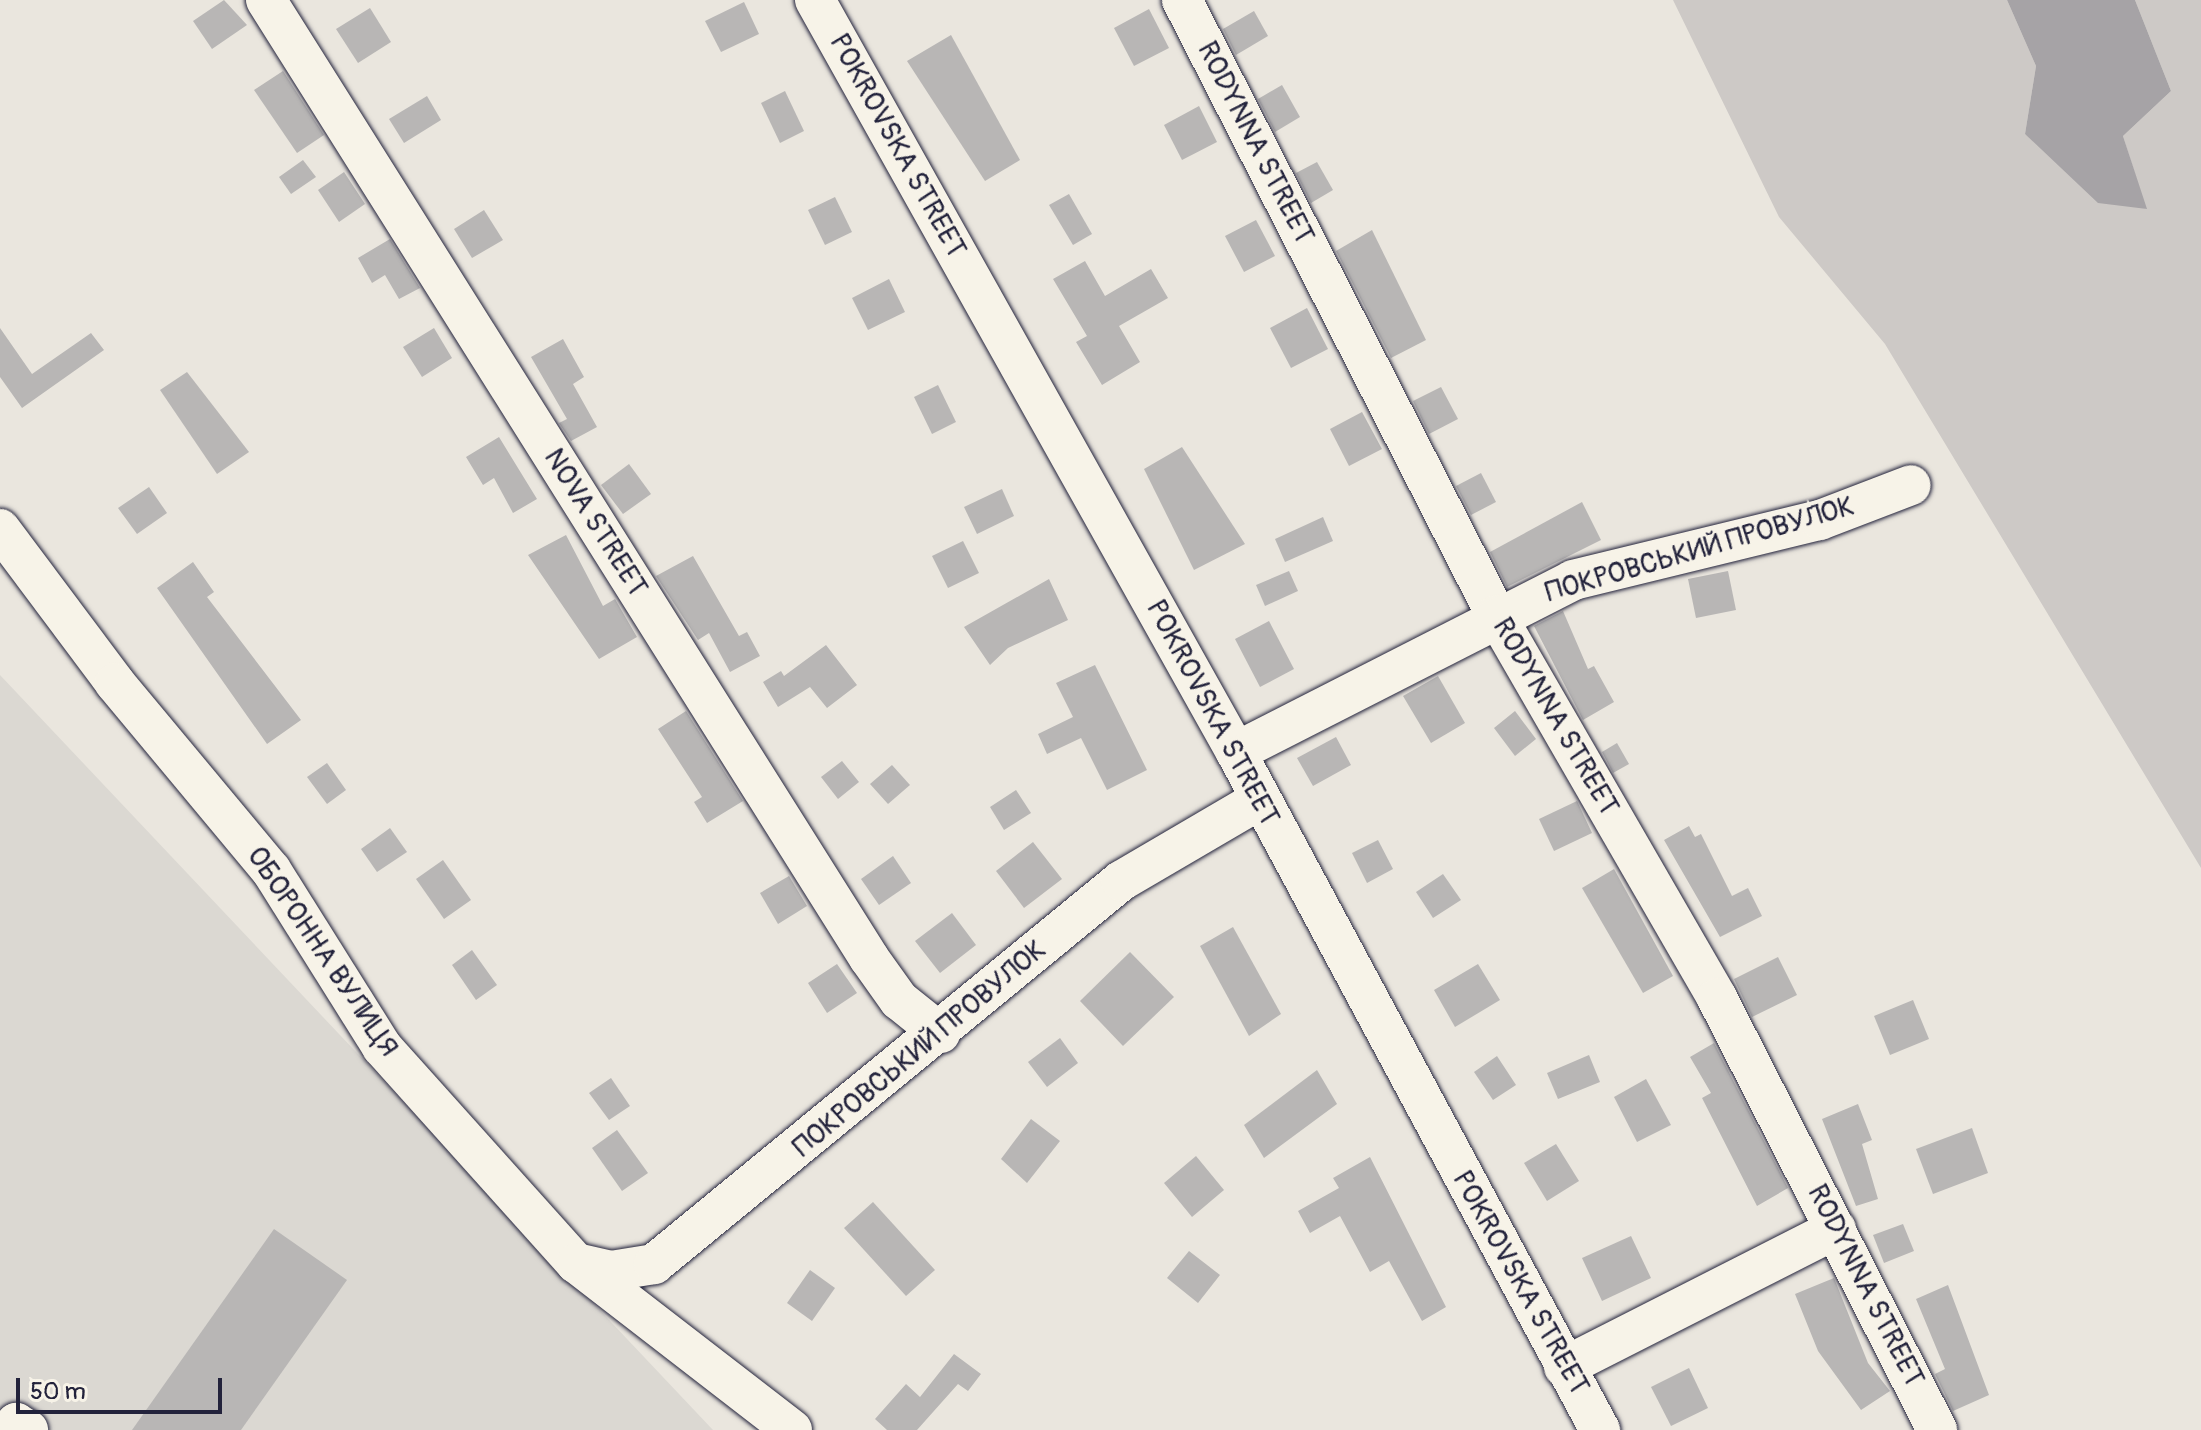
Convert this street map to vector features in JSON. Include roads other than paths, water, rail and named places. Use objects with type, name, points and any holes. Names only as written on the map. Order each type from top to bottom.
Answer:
[{"type":"street","name":"NOVA STREET","points":[[266,0],[869,958],[899,1000],[940,1033]]},
{"type":"street","name":"POKROVSKA STREET","points":[[815,0],[1236,752],[1259,800],[1600,1430]]},
{"type":"street","name":"RODYNNA STREET","points":[[1182,0],[1496,615],[1717,998],[1937,1430]]},
{"type":"street","name":"ПОКРОВСЬКИЙ ПРОВУЛОК","points":[[1236,752],[1496,615],[1573,580],[1820,520],[1911,485]]},
{"type":"street","name":"ОБОРОННА ВУЛИЦЯ","points":[[0,529],[115,683],[271,870],[382,1047],[576,1263],[792,1430]]},
{"type":"street","name":"ПОКРОВСЬКИЙ ПРОВУЛОК","points":[[576,1263],[611,1271],[654,1264],[940,1033],[1121,881],[1259,800]]},
{"type":"street","points":[[1564,1367],[1836,1229]]},
{"type":"street","points":[[11,1430],[16,1423],[28,1430]]}]
